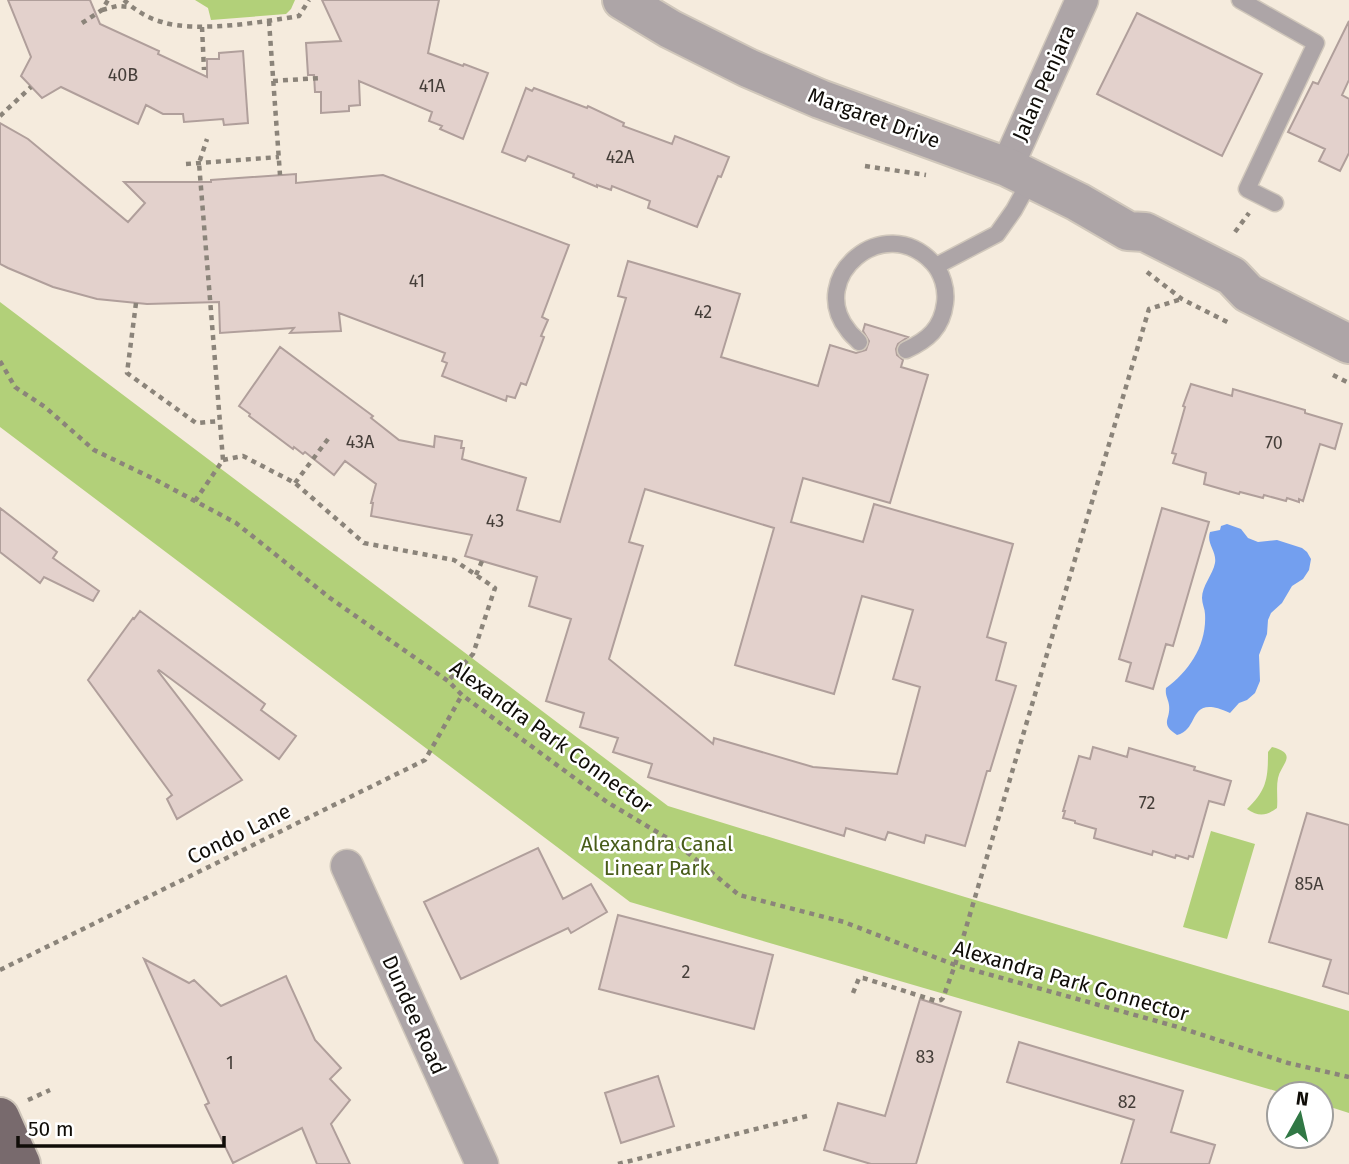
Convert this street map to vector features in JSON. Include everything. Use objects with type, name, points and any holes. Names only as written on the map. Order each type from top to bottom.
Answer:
[{"type":"main road","points":[[12,1110],[21,1164]]},
{"type":"street","name":"Margaret Drive","points":[[622,0],[703,46],[807,94],[1019,173],[1079,202],[1128,231],[1137,246],[1203,281],[1223,291],[1248,293],[1349,344]]},
{"type":"street","name":"Jalan Penjara","points":[[1019,173],[1082,0]]},
{"type":"street","name":"Dundee Road","points":[[347,866],[482,1164]]},
{"type":"lane","points":[[1240,0],[1316,43],[1247,189],[1275,203]]},
{"type":"lane","points":[[936,266],[997,234],[1014,210],[1019,173]]},
{"type":"lane","points":[[859,342],[847,330],[839,314],[836,297],[839,279],[848,264],[860,252],[877,245],[894,243],[911,247],[936,266],[944,284],[946,301],[942,318],[933,332],[921,343],[906,350]]},
{"type":"path","points":[[102,10],[108,0]]},
{"type":"path","points":[[124,0],[145,16],[164,23],[202,26],[299,16],[309,0]]},
{"type":"path","points":[[82,23],[102,10],[117,6],[132,8]]},
{"type":"path","points":[[269,21],[280,175]]},
{"type":"path","points":[[202,26],[204,70]]},
{"type":"path","points":[[274,81],[320,78]]},
{"type":"path","points":[[0,116],[31,87]]},
{"type":"path","points":[[195,501],[223,460],[199,163],[207,139]]},
{"type":"path","points":[[186,164],[279,157]]},
{"type":"path","points":[[865,166],[930,176]]},
{"type":"path","points":[[853,993],[859,978],[863,978],[936,1001],[943,998],[1149,309],[1182,299]]},
{"type":"path","points":[[136,303],[127,373],[196,423],[220,421]]},
{"type":"path","name":"Alexandra Park Connector","points":[[0,360],[15,387],[45,407],[94,450],[236,523],[330,598],[448,681],[462,695],[607,802],[677,844],[739,895],[844,922],[955,965],[1178,1027],[1288,1063],[1349,1077]]},
{"type":"path","points":[[295,483],[331,435]]},
{"type":"path","points":[[223,460],[243,456],[295,483],[364,543],[454,560],[495,587],[473,654],[448,681]]},
{"type":"path","points":[[476,575],[482,561]]},
{"type":"path","name":"Condo Lane","points":[[0,970],[425,760],[462,695]]},
{"type":"path","points":[[12,1110],[50,1090]]},
{"type":"path","points":[[618,1164],[811,1115]]},
{"type":"green space","points":[[195,0],[295,0],[286,14],[211,20],[208,8]]},
{"type":"green space","name":"Alexandra Canal Linear Park","points":[[0,302],[668,806],[1349,1011],[1349,1113],[1335,1108],[1335,1080],[1265,1080],[1265,1088],[630,902],[0,427]]},
{"type":"green space","points":[[1272,747],[1287,756],[1278,778],[1277,808],[1266,814],[1259,814],[1247,809],[1259,796],[1265,783],[1268,752]]},
{"type":"green space","points":[[1211,831],[1255,844],[1227,939],[1183,927]]},
{"type":"water","points":[[1227,524],[1241,529],[1248,538],[1258,542],[1277,540],[1302,548],[1311,559],[1309,570],[1303,579],[1292,586],[1282,603],[1271,613],[1259,655],[1260,681],[1255,693],[1239,703],[1230,713],[1207,707],[1200,710],[1189,727],[1177,735],[1167,724],[1169,703],[1166,688],[1182,674],[1200,647],[1205,625],[1202,594],[1215,563],[1209,540],[1210,532],[1220,530],[1221,526]]},
{"type":"building","points":[[8,0],[90,0],[100,24],[207,77],[207,59],[219,59],[219,53],[243,51],[248,123],[224,125],[223,119],[184,122],[183,114],[163,114],[146,105],[138,124],[61,87],[42,98],[21,76],[31,57]]},
{"type":"building","points":[[322,0],[439,0],[428,53],[488,73],[463,139],[429,121],[432,112],[359,81],[360,105],[349,106],[349,111],[321,113],[321,92],[315,92],[314,75],[308,75],[306,43],[341,41]]},
{"type":"building","points":[[1137,13],[1262,74],[1222,156],[1097,94]]},
{"type":"building","points":[[1349,21],[1349,80],[1342,95],[1349,99],[1349,153],[1340,171],[1319,161],[1325,149],[1288,132],[1313,82],[1318,84]]},
{"type":"building","points":[[526,88],[532,91],[534,88],[587,108],[588,106],[624,123],[623,126],[672,144],[675,136],[729,157],[721,177],[718,176],[697,227],[648,208],[650,201],[612,186],[611,190],[597,187],[573,177],[574,174],[528,156],[525,161],[502,152]]},
{"type":"building","points":[[0,123],[28,139],[128,222],[145,203],[124,182],[211,182],[296,174],[296,183],[383,175],[569,245],[542,317],[548,320],[541,336],[544,337],[526,385],[521,383],[515,398],[507,396],[506,401],[442,376],[447,363],[442,361],[445,353],[339,313],[341,331],[290,333],[294,328],[220,333],[219,302],[147,304],[97,299],[53,287],[8,268],[0,264]]},
{"type":"building","points":[[628,261],[740,294],[721,357],[818,386],[830,345],[856,353],[866,350],[869,341],[863,331],[865,324],[908,337],[898,344],[896,349],[897,355],[903,360],[901,367],[928,375],[890,503],[803,478],[791,522],[863,542],[874,504],[1013,544],[987,637],[1006,643],[996,680],[1016,686],[965,846],[926,835],[924,843],[888,832],[885,840],[846,828],[844,836],[648,777],[652,764],[613,752],[618,738],[580,727],[584,713],[546,701],[571,619],[529,606],[537,577],[465,556],[472,535],[371,516],[376,484],[345,461],[334,475],[305,452],[303,454],[294,447],[293,449],[239,406],[280,347],[373,416],[371,418],[399,440],[434,447],[435,436],[462,441],[462,459],[526,478],[517,510],[560,522],[626,298],[618,296]],"holes":[[[645,489],[774,528],[735,665],[834,694],[862,596],[913,610],[893,679],[920,687],[897,774],[813,767],[714,738],[713,744],[609,659],[643,546],[629,542]]]},
{"type":"building","points":[[1191,384],[1232,396],[1233,389],[1342,424],[1335,449],[1320,444],[1303,501],[1239,494],[1204,484],[1206,473],[1173,463],[1176,454],[1172,453]]},
{"type":"building","points":[[0,508],[57,552],[53,558],[99,591],[93,601],[44,577],[40,583],[0,552]]},
{"type":"building","points":[[1162,508],[1209,522],[1173,646],[1166,644],[1153,689],[1126,681],[1131,663],[1119,659]]},
{"type":"building","points":[[140,611],[265,704],[261,710],[296,736],[279,759],[159,670],[242,780],[177,819],[167,799],[172,795],[88,680]]},
{"type":"building","points":[[1093,747],[1127,757],[1129,748],[1195,767],[1194,770],[1231,781],[1224,805],[1209,801],[1193,857],[1189,856],[1188,859],[1176,855],[1175,858],[1153,851],[1152,855],[1094,838],[1096,829],[1063,818],[1079,756],[1090,759]]},
{"type":"building","points":[[1307,813],[1349,825],[1349,994],[1323,986],[1331,960],[1269,942]]},
{"type":"building","points":[[538,848],[563,899],[591,884],[607,912],[571,933],[568,928],[461,979],[424,902]]},
{"type":"building","points":[[618,915],[773,955],[754,1029],[599,989]]},
{"type":"building","points":[[144,959],[189,983],[194,980],[221,1006],[286,976],[315,1040],[341,1068],[330,1079],[350,1100],[331,1124],[350,1164],[317,1164],[302,1128],[233,1163],[205,1105],[209,1103]]},
{"type":"building","points":[[920,999],[961,1012],[916,1164],[871,1164],[824,1150],[838,1103],[885,1116]]},
{"type":"building","points":[[1019,1042],[1183,1091],[1171,1132],[1215,1145],[1209,1164],[1121,1164],[1134,1120],[1007,1082]]},
{"type":"building","points":[[658,1076],[674,1126],[621,1143],[605,1093]]}]
